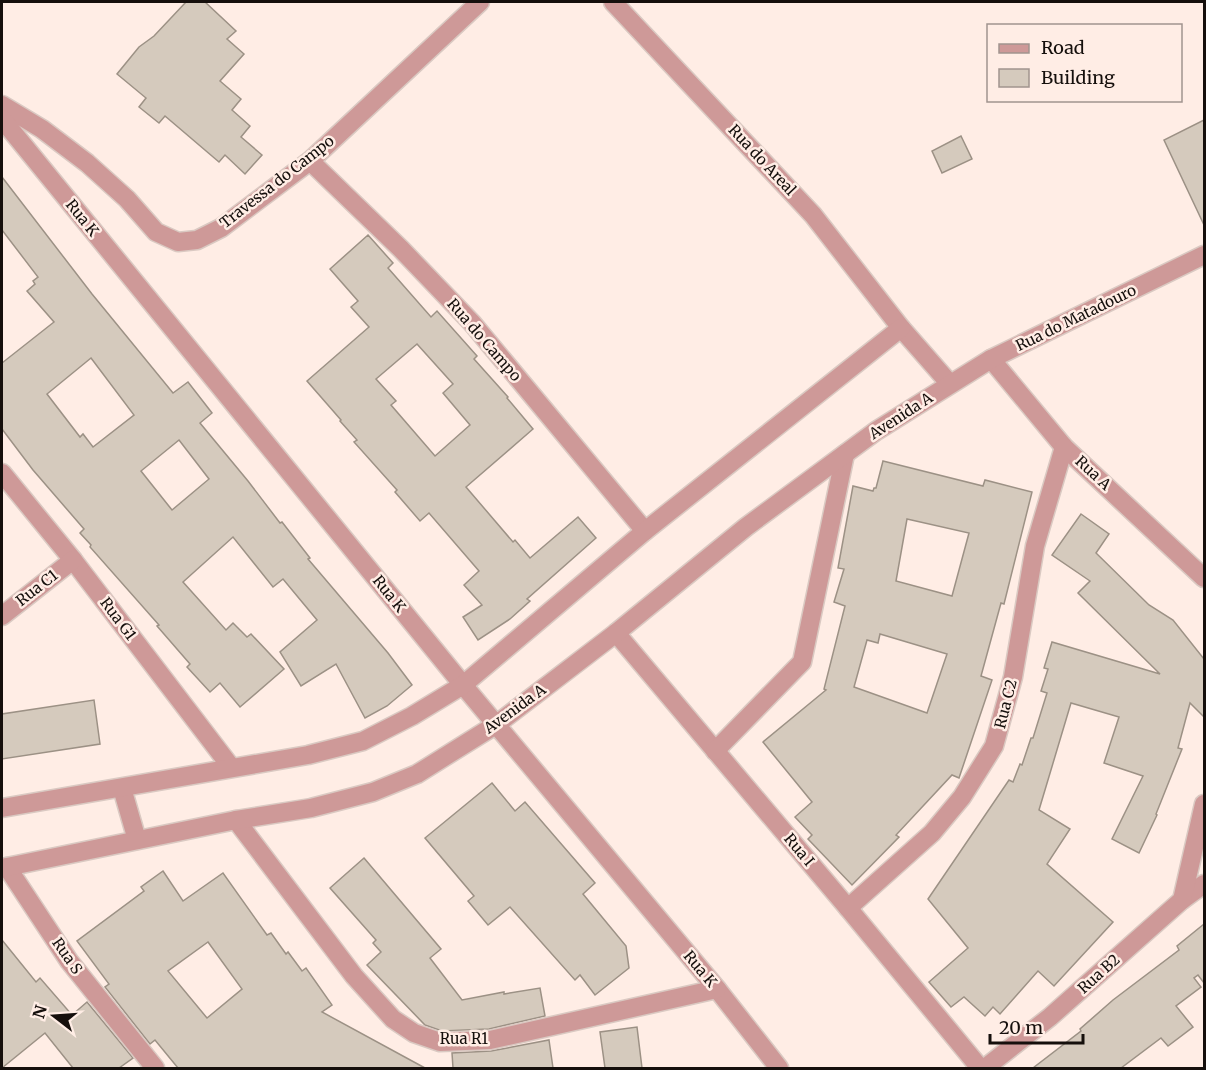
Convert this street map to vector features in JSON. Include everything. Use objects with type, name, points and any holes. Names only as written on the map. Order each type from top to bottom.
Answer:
[{"type":"street","name":"Travessa do Campo","points":[[2,105],[42,129],[87,163],[127,199],[156,232],[178,242],[197,240],[221,228],[310,161],[480,2]]},
{"type":"street","name":"Rua do Areal","points":[[613,2],[813,215],[902,328],[950,384]]},
{"type":"street","name":"Rua K","points":[[2,119],[463,685],[717,989],[779,1068]]},
{"type":"street","name":"Rua do Campo","points":[[310,161],[401,249],[472,323],[645,531]]},
{"type":"street","name":"Rua do Matadouro","points":[[950,384],[991,359],[1204,255]]},
{"type":"street","points":[[2,808],[308,755],[363,741],[412,716],[463,685],[645,531],[902,328]]},
{"type":"street","name":"Rua A","points":[[991,359],[1064,447],[1204,578]]},
{"type":"street","name":"Avenida A","points":[[4,867],[236,820],[311,808],[373,792],[417,774],[497,724],[616,633],[746,527],[846,454],[950,384]]},
{"type":"street","name":"Rua C2","points":[[848,908],[932,833],[962,797],[994,747],[1013,677],[1035,546],[1064,447]]},
{"type":"street","points":[[715,751],[802,662],[846,454]]},
{"type":"street","name":"Rua G1","points":[[2,473],[73,560],[231,767]]},
{"type":"street","name":"Rua C1","points":[[2,616],[73,560]]},
{"type":"street","name":"Rua I","points":[[616,633],[982,1068]]},
{"type":"street","points":[[122,788],[137,840]]},
{"type":"street","points":[[1182,900],[1204,804]]},
{"type":"street","name":"Rua R1","points":[[236,820],[354,976],[393,1018],[414,1033],[440,1042],[490,1040],[717,989]]},
{"type":"street","name":"Rua S","points":[[4,867],[69,961],[155,1068]]},
{"type":"street","name":"Rua B2","points":[[982,1068],[1050,1017],[1182,900],[1204,884]]},
{"type":"building","points":[[186,2],[205,2],[236,31],[227,39],[244,54],[220,81],[241,99],[232,110],[250,126],[241,137],[262,155],[245,174],[225,155],[219,162],[165,116],[159,123],[139,107],[146,98],[117,74],[139,47],[154,36]]},
{"type":"building","points":[[1204,120],[1204,225],[1164,140]]},
{"type":"building","points":[[961,136],[972,159],[942,173],[932,151]]},
{"type":"building","points":[[2,177],[92,294],[173,393],[188,382],[212,413],[200,423],[412,685],[387,706],[365,718],[336,664],[301,686],[280,652],[317,620],[283,579],[273,587],[233,537],[183,582],[226,630],[233,623],[247,637],[251,634],[284,669],[240,707],[220,683],[210,692],[187,667],[190,664],[90,547],[91,545],[80,533],[84,529],[33,470],[2,429],[2,363],[54,322],[27,291],[35,284],[33,281],[38,277],[2,230]],"holes":[[[91,358],[134,415],[93,447],[83,434],[80,437],[47,394]],[[179,440],[209,479],[172,510],[141,471]]]},
{"type":"building","points":[[368,235],[393,263],[388,268],[431,317],[437,311],[477,356],[474,359],[533,429],[466,487],[513,542],[515,540],[530,558],[578,517],[596,538],[527,599],[530,601],[510,619],[478,640],[463,617],[482,605],[464,585],[479,571],[429,513],[420,521],[395,492],[397,490],[354,442],[357,440],[341,420],[307,381],[369,327],[351,307],[358,301],[330,269]],"holes":[[[417,344],[453,384],[443,393],[470,425],[435,456],[391,405],[396,401],[376,379]]]},
{"type":"building","points":[[883,461],[983,486],[985,480],[1032,492],[1004,604],[1001,603],[981,676],[992,680],[959,778],[952,775],[896,835],[899,837],[852,885],[808,839],[812,835],[795,817],[812,802],[763,742],[826,690],[824,689],[845,606],[834,602],[844,569],[838,568],[853,486],[873,491],[876,488]],"holes":[[[907,519],[969,533],[952,596],[896,581]],[[880,634],[947,654],[927,713],[854,687],[867,640],[878,643]]]},
{"type":"building","points":[[1081,514],[1109,534],[1096,553],[1149,605],[1173,620],[1204,659],[1204,717],[1190,703],[1178,748],[1182,749],[1157,815],[1139,853],[1112,839],[1143,776],[1104,763],[1119,717],[1071,703],[1039,810],[1070,829],[1047,864],[1113,922],[1054,986],[1038,971],[1000,1014],[993,1007],[985,1016],[964,997],[951,1007],[929,982],[968,948],[928,899],[1009,780],[1013,782],[1020,764],[1022,765],[1047,693],[1041,691],[1048,669],[1044,668],[1052,642],[1160,674],[1078,593],[1090,581],[1052,555]]},
{"type":"building","points":[[94,700],[100,744],[2,759],[2,714]]},
{"type":"building","points":[[492,783],[515,811],[525,802],[595,883],[583,894],[626,946],[629,968],[595,995],[580,975],[575,980],[510,907],[488,925],[468,901],[474,896],[425,838]]},
{"type":"building","points":[[364,858],[441,949],[430,958],[462,1000],[540,988],[545,1016],[489,1029],[442,1031],[425,1025],[367,965],[381,952],[373,943],[376,940],[330,888]]},
{"type":"building","points":[[163,871],[183,901],[223,873],[267,935],[271,933],[302,971],[306,968],[332,1005],[322,1012],[425,1068],[178,1068],[155,1040],[150,1044],[105,987],[109,984],[77,941],[144,891],[141,887]],"holes":[[[208,942],[242,989],[207,1018],[168,971]]]},
{"type":"building","points":[[1204,924],[1204,983],[1198,975],[1194,978],[1201,987],[1176,1006],[1193,1027],[1168,1046],[1161,1038],[1121,1068],[1033,1068],[1081,1031],[1080,1029],[1113,1000],[1179,950],[1177,946]]},
{"type":"building","points":[[2,940],[36,982],[40,978],[72,1015],[87,1002],[133,1058],[119,1068],[73,1068],[45,1033],[2,1068]]},
{"type":"building","points":[[637,1027],[642,1068],[605,1068],[600,1032]]},
{"type":"building","points":[[549,1040],[553,1068],[453,1068],[452,1053],[491,1051]]}]
